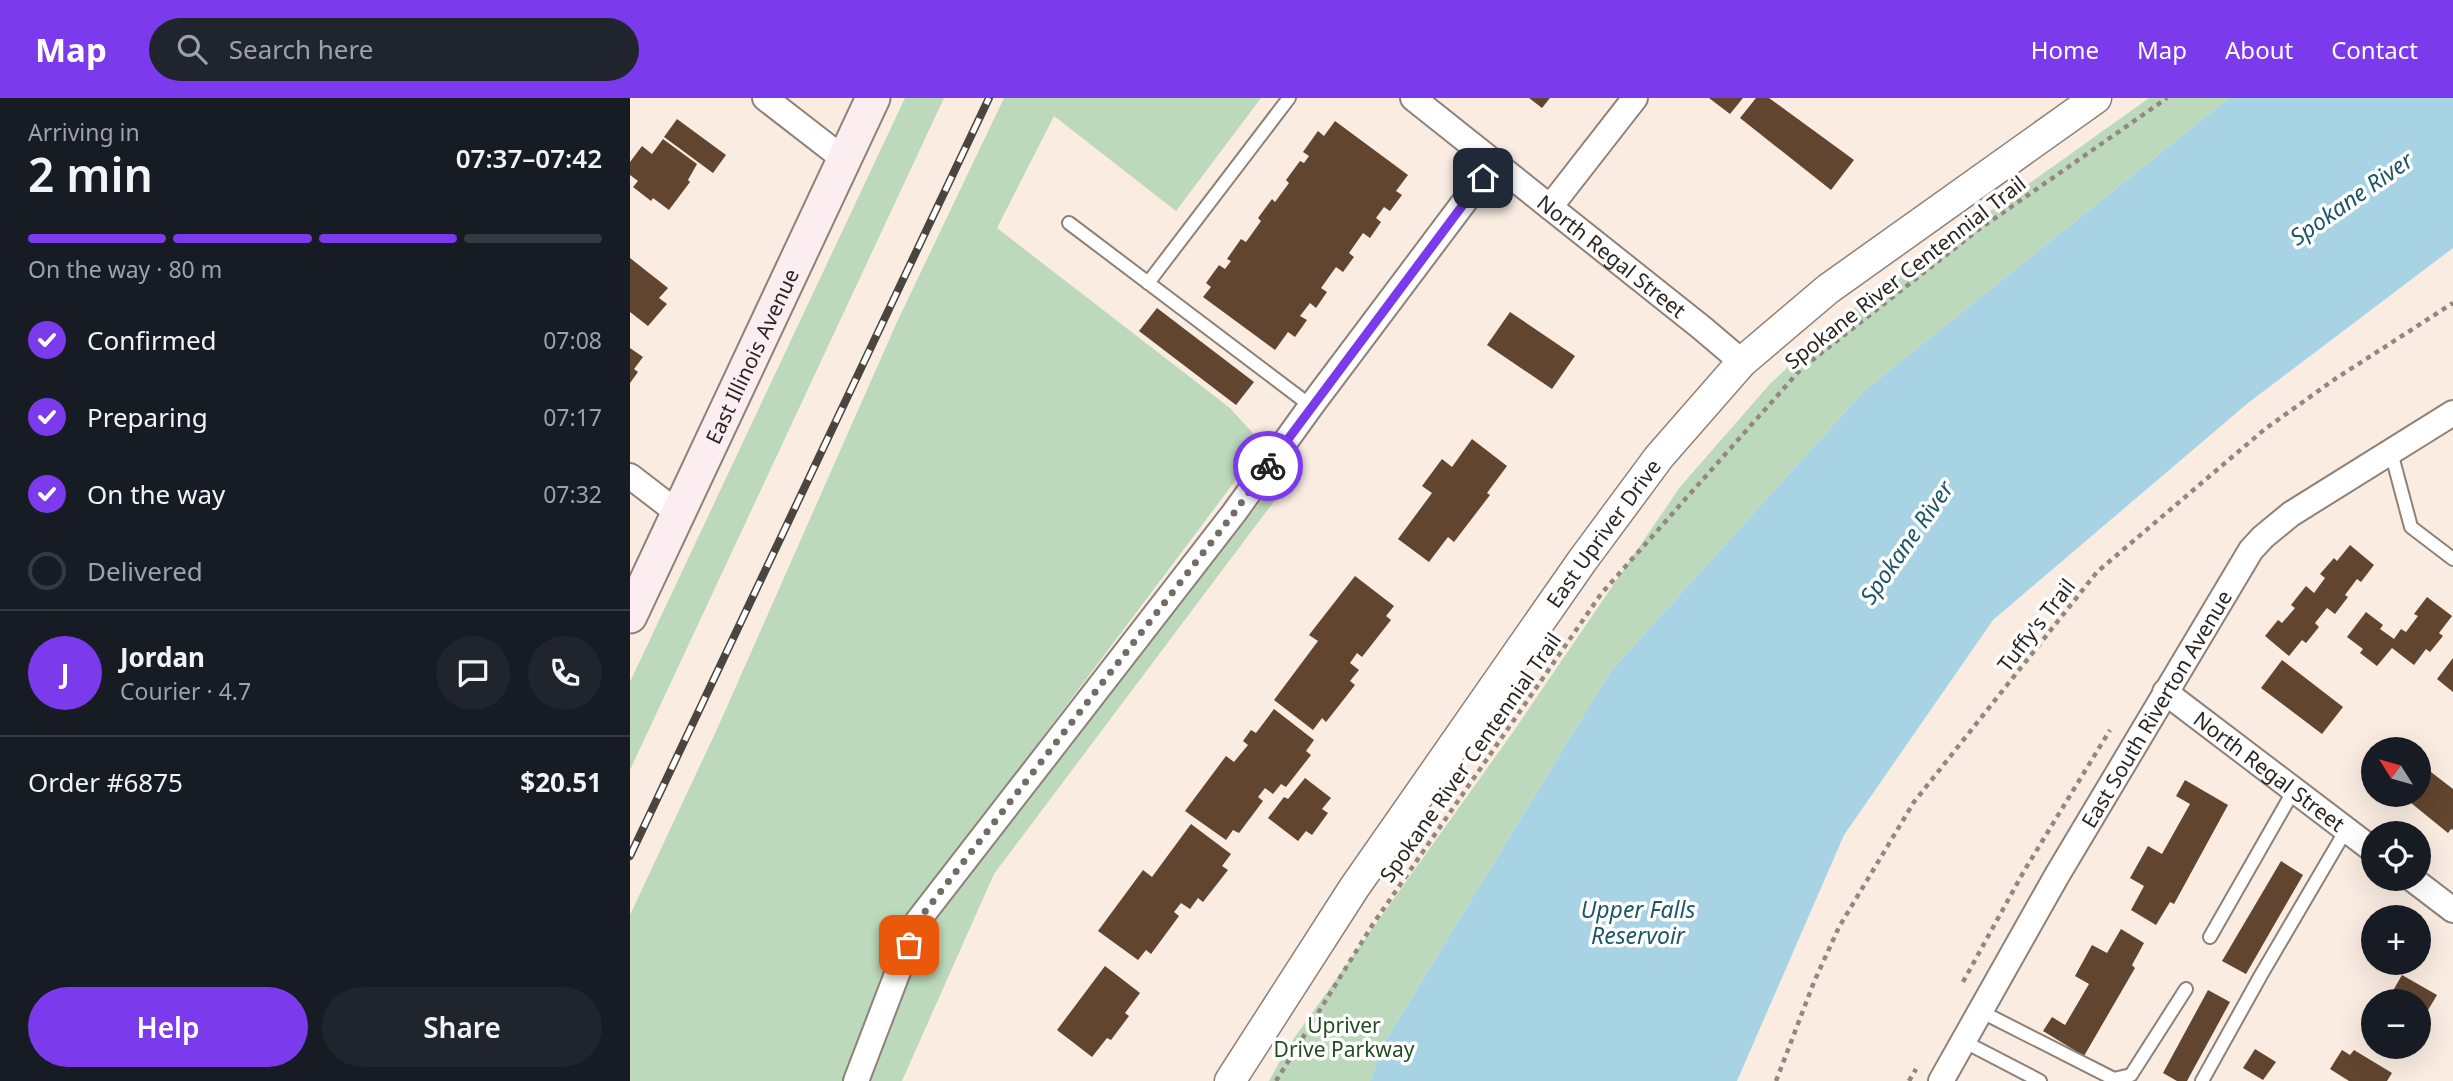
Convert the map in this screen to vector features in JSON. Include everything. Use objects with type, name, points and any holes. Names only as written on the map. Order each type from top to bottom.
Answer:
[{"type":"main road","name":"East Illinois Avenue","points":[[630,616],[873,98]]},
{"type":"street","points":[[765,98],[845,160]]},
{"type":"street","name":"North Regal Street","points":[[1413,98],[1742,362]]},
{"type":"street","points":[[1550,207],[1635,98]]},
{"type":"street","name":"East Upriver Drive","points":[[1230,1081],[1354,888],[1582,561],[1659,457],[1742,362],[1828,289],[2096,98]]},
{"type":"street","points":[[856,1081],[917,922],[1234,513],[1311,406],[1471,193],[1496,164]]},
{"type":"street","name":"East South Riverton Avenue","points":[[1941,1081],[2056,877],[2165,692],[2240,568],[2263,537],[2291,514],[2453,413]]},
{"type":"street","points":[[630,477],[678,513]]},
{"type":"street","name":"North Regal Street","points":[[2165,692],[2361,841]]},
{"type":"street","points":[[2428,891],[2453,910]]},
{"type":"lane","points":[[1148,283],[1289,98]]},
{"type":"lane","points":[[1069,223],[1311,406]]},
{"type":"lane","points":[[2391,452],[2411,527],[2453,559]]},
{"type":"lane","points":[[2210,937],[2294,790]]},
{"type":"lane","points":[[2202,1081],[2346,830]]},
{"type":"lane","points":[[1980,1011],[2114,1079],[2131,1075],[2186,989]]},
{"type":"lane","points":[[1963,1041],[2040,1081]]},
{"type":"path","name":"Spokane River Centennial Trail","points":[[1276,1081],[1373,924],[1601,594],[1801,369],[1978,230],[2167,98]]},
{"type":"path","name":"Tuffy's Trail","points":[[1776,1081],[1814,982],[1839,927],[1914,802],[2098,572],[2265,429],[2335,379],[2453,303]]},
{"type":"green space","points":[[905,98],[944,98],[630,770],[630,682]]},
{"type":"green space","points":[[1004,98],[1261,98],[1176,211],[1054,116],[997,228],[1230,408],[1263,444],[908,916],[843,1081],[630,1081],[630,915],[718,727],[897,322]]},
{"type":"green space","name":"Upriver Drive Parkway","points":[[2149,98],[2229,98],[1864,391],[1610,672],[1386,1040],[1370,1081],[1269,1081],[1287,1048],[1513,732],[1680,487],[1769,385],[1835,322]]},
{"type":"green space","points":[[1292,469],[1284,488],[994,874],[902,1081],[868,1081],[927,928],[1279,478]]},
{"type":"water","name":"Upper Falls Reservoir","points":[[2229,98],[2453,98],[2453,248],[2248,403],[1993,620],[1844,835],[1737,1081],[1370,1081],[1386,1040],[1610,672],[1864,391]]},
{"type":"building","points":[[1529,98],[1550,98],[1542,108]]},
{"type":"building","points":[[1709,98],[1743,98],[1730,114]]},
{"type":"building","points":[[1756,98],[1769,98],[1854,160],[1831,190],[1740,118]]},
{"type":"building","points":[[677,119],[726,155],[713,173],[664,137]]},
{"type":"building","points":[[1335,121],[1408,175],[1396,191],[1402,195],[1390,211],[1384,207],[1376,218],[1381,222],[1370,238],[1363,233],[1349,253],[1354,257],[1343,272],[1336,267],[1321,288],[1327,292],[1316,308],[1310,303],[1300,316],[1307,320],[1295,337],[1288,332],[1275,350],[1203,297],[1211,287],[1206,283],[1219,265],[1225,269],[1231,261],[1227,259],[1241,239],[1246,242],[1261,221],[1258,218],[1272,199],[1275,202],[1289,183],[1286,180],[1300,161],[1304,163],[1309,156],[1303,152],[1318,131],[1324,136]]},
{"type":"building","points":[[663,139],[697,164],[688,180],[690,182],[669,210],[653,198],[651,201],[633,187],[638,181],[630,175],[630,162],[642,146],[652,154]]},
{"type":"building","points":[[630,258],[668,288],[659,298],[667,304],[648,326],[630,312]]},
{"type":"building","points":[[1157,308],[1254,382],[1236,405],[1139,331]]},
{"type":"building","points":[[1510,312],[1575,356],[1552,389],[1487,345]]},
{"type":"building","points":[[630,348],[643,357],[634,369],[638,372],[630,383]]},
{"type":"building","points":[[1472,439],[1507,466],[1487,493],[1490,495],[1454,542],[1448,537],[1429,562],[1398,539],[1432,493],[1422,486],[1442,459],[1452,467]]},
{"type":"building","points":[[2350,545],[2374,565],[2361,582],[2357,579],[2335,614],[2327,608],[2315,623],[2319,627],[2306,643],[2302,640],[2289,656],[2265,636],[2278,620],[2282,623],[2295,608],[2291,605],[2306,586],[2314,593],[2325,578],[2320,574],[2334,558],[2337,561]]},
{"type":"building","points":[[1355,576],[1394,606],[1386,616],[1391,620],[1362,657],[1357,653],[1350,663],[1359,670],[1350,681],[1355,685],[1326,722],[1322,718],[1313,730],[1274,700],[1318,641],[1309,635]]},
{"type":"building","points":[[2427,597],[2452,616],[2439,633],[2443,636],[2430,652],[2426,649],[2414,665],[2392,648],[2377,666],[2360,653],[2363,649],[2347,637],[2366,612],[2383,625],[2380,629],[2394,639],[2401,629],[2406,632],[2418,616],[2414,614]]},
{"type":"building","points":[[2453,658],[2453,692],[2437,679]]},
{"type":"building","points":[[2282,660],[2343,707],[2322,734],[2261,688]]},
{"type":"building","points":[[1274,709],[1314,740],[1306,751],[1311,755],[1286,787],[1281,784],[1273,794],[1265,788],[1258,797],[1263,801],[1239,833],[1233,830],[1226,840],[1185,811],[1226,756],[1234,762],[1248,745],[1243,741],[1251,730],[1256,733]]},
{"type":"building","points":[[2431,772],[2453,789],[2453,830],[2448,833],[2416,807],[2431,807]]},
{"type":"building","points":[[1305,778],[1331,798],[1322,809],[1328,813],[1312,835],[1306,831],[1298,841],[1268,818],[1284,797],[1288,799]]},
{"type":"building","points":[[2185,780],[2228,805],[2174,904],[2170,902],[2156,925],[2131,910],[2144,886],[2130,878],[2148,846],[2162,854],[2190,804],[2176,796]]},
{"type":"building","points":[[1191,824],[1231,854],[1222,866],[1228,870],[1203,902],[1198,898],[1190,909],[1181,903],[1174,912],[1179,916],[1151,954],[1146,950],[1138,960],[1098,931],[1143,870],[1152,877]]},
{"type":"building","points":[[2281,861],[2303,875],[2246,974],[2222,961]]},
{"type":"building","points":[[2121,929],[2144,943],[2132,965],[2135,968],[2084,1056],[2043,1031],[2052,1017],[2065,1025],[2089,984],[2075,976],[2092,945],[2107,953]]},
{"type":"building","points":[[1105,966],[1140,993],[1125,1013],[1129,1016],[1111,1040],[1107,1038],[1092,1057],[1057,1030]]},
{"type":"building","points":[[2402,975],[2426,989],[2394,989]]},
{"type":"building","points":[[2208,990],[2230,1002],[2187,1081],[2177,1081],[2163,1073]]},
{"type":"building","points":[[2431,992],[2437,995],[2431,1005]]},
{"type":"building","points":[[2255,1049],[2276,1062],[2263,1080],[2243,1068]]},
{"type":"building","points":[[2342,1050],[2350,1055],[2354,1050],[2361,1054],[2361,1059],[2369,1059],[2392,1073],[2387,1081],[2349,1081],[2330,1069]]},
{"type":"railway","points":[[630,856],[989,98]]},
{"type":"way so far","points":[[909,945],[917,922],[1268,466]]},
{"type":"route","points":[[1268,466],[1483,178]]},
{"type":"water label","name":"Spokane River","points":[[2351,198]]},
{"type":"water label","name":"Spokane River","points":[[1906,542]]}]
